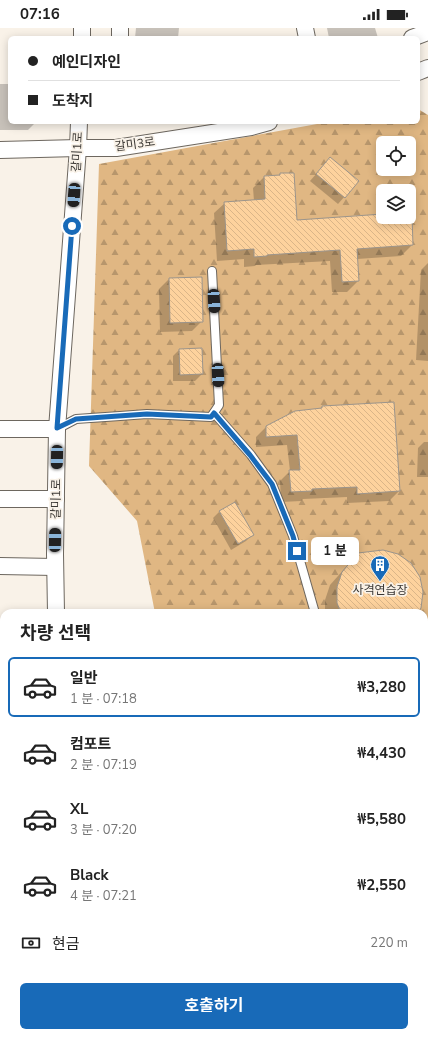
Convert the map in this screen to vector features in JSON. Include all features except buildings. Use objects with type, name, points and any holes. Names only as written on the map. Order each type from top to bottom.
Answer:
[{"type":"street","points":[[417,36],[428,32]]},
{"type":"street","name":"갈미1로","points":[[56,609],[57,428],[79,124]]},
{"type":"street","name":"갈미3로","points":[[0,150],[116,148],[251,127],[262,124]]},
{"type":"street","points":[[0,428],[57,428]]},
{"type":"street","points":[[0,499],[56,499]]},
{"type":"street","points":[[0,566],[55,567]]},
{"type":"lane","points":[[57,428],[76,419],[147,414],[211,417],[219,405],[212,271]]},
{"type":"lane","points":[[214,413],[250,455],[272,484],[293,536],[314,609]]},
{"type":"green space","points":[[420,110],[428,115],[428,609],[154,609],[137,521],[89,466],[99,164],[317,124],[420,124]]},
{"type":"place","name":"사격연습장","points":[[380,582]]},
{"type":"route","points":[[72,226],[57,428],[76,419],[147,414],[211,417],[214,413],[250,455],[272,484],[293,536],[297,551]]}]
